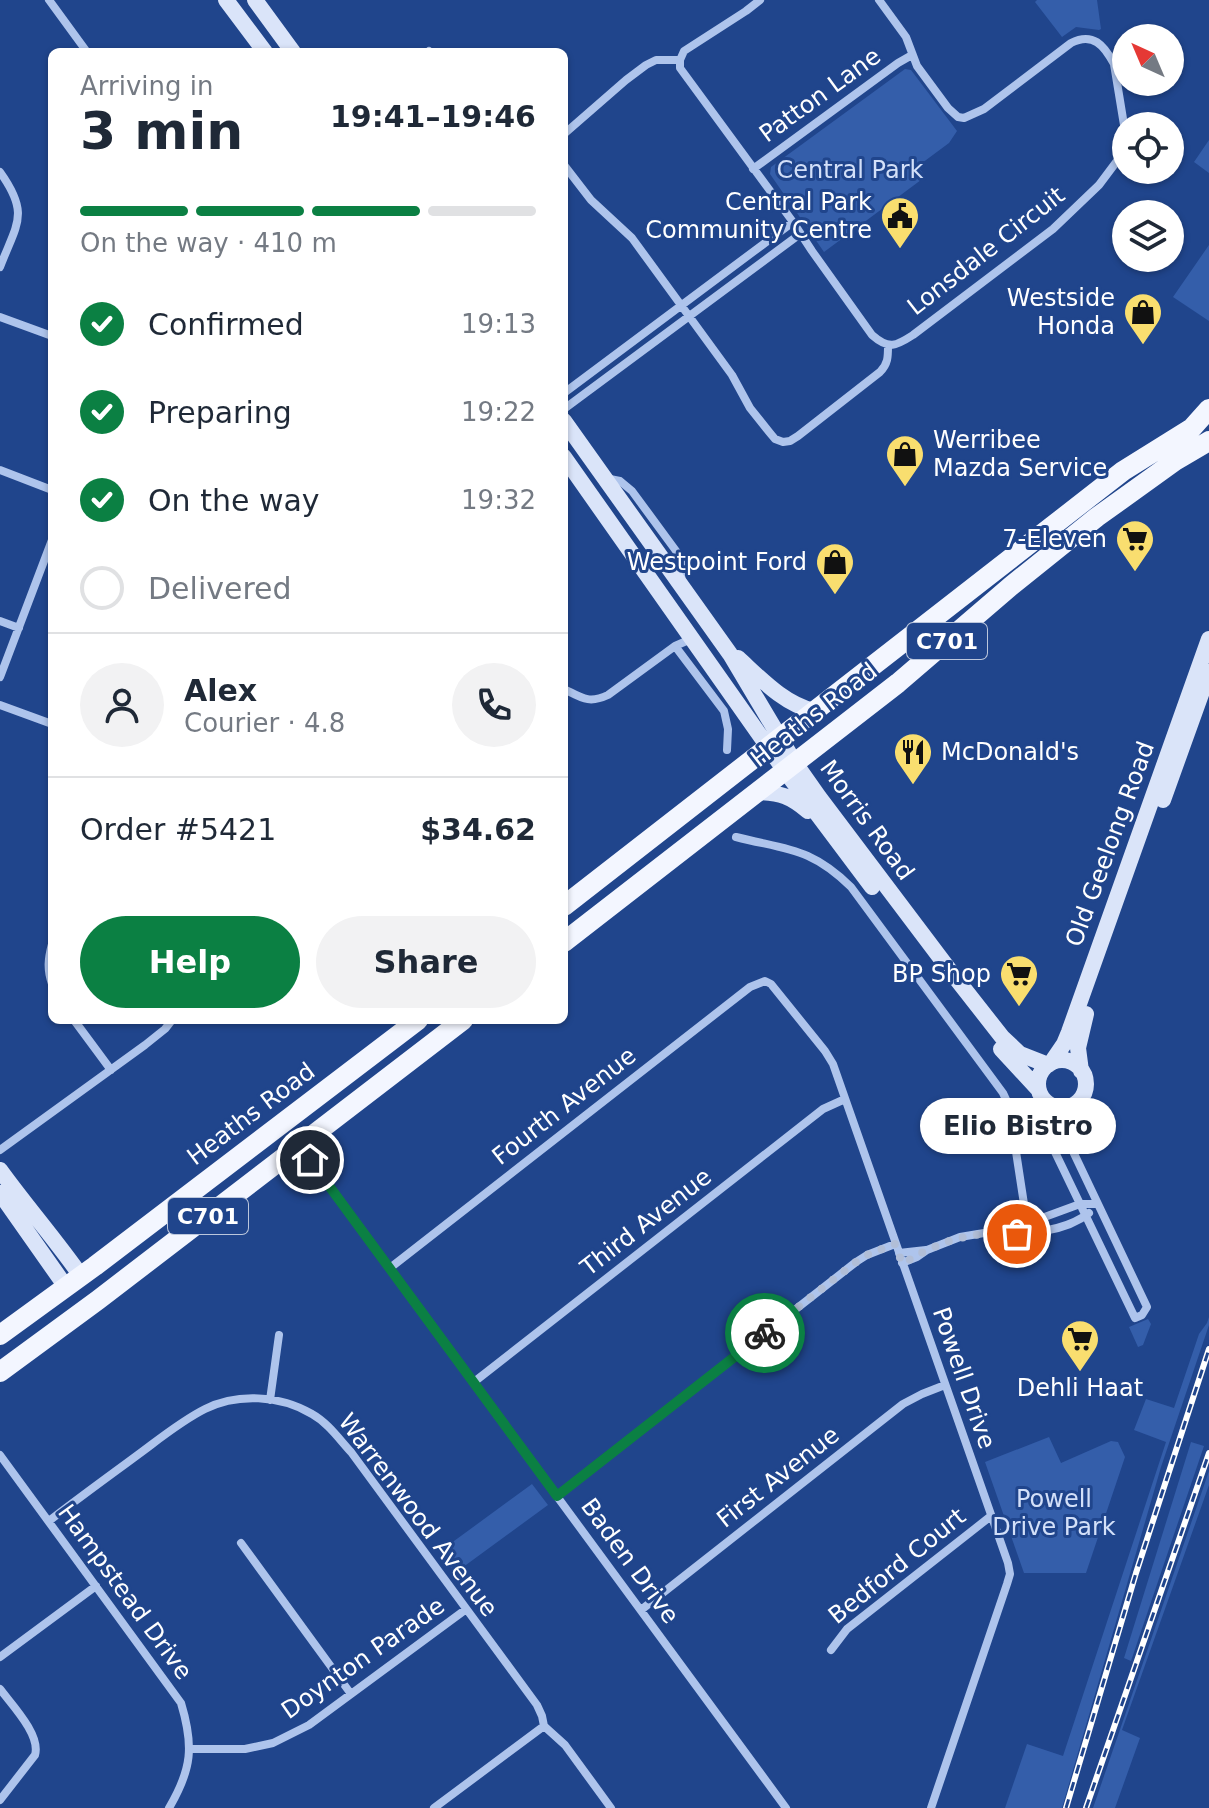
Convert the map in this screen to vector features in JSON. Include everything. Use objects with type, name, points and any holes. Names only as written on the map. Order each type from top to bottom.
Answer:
[{"type":"main road","name":"Heaths Road","points":[[568,903],[1123,471],[1192,428],[1209,409]]},
{"type":"main road","name":"Heaths Road","points":[[568,934],[898,683],[984,608],[1097,517],[1209,441]]},
{"type":"main road","name":"Heaths Road","points":[[0,1335],[413,1024]]},
{"type":"main road","name":"C701","points":[[0,1372],[458,1024]]},
{"type":"main road","points":[[74,1281],[90,1306]]},
{"type":"street","points":[[49,0],[84,48]]},
{"type":"street","points":[[248,0],[230,6],[262,48]]},
{"type":"street","points":[[255,0],[290,48]]},
{"type":"street","points":[[568,170],[591,200],[632,238],[775,439],[783,442],[798,436],[880,372],[886,366],[888,346],[872,335],[680,68],[684,51],[760,0]]},
{"type":"street","name":"Lonsdale Circuit","points":[[879,0],[906,37],[917,66],[958,117],[964,118],[984,109],[1071,43],[1081,38],[1095,40],[1114,64],[1125,140],[1120,157],[1099,185],[1053,229],[913,335],[888,346]]},
{"type":"street","name":"Patton Lane","points":[[753,169],[912,55]]},
{"type":"street","points":[[568,131],[646,65],[656,60],[680,60]]},
{"type":"street","points":[[0,172],[13,190],[19,215],[0,267]]},
{"type":"street","points":[[568,390],[793,222]]},
{"type":"street","points":[[568,406],[800,234]]},
{"type":"street","points":[[721,276],[729,286]]},
{"type":"street","points":[[0,317],[48,335]]},
{"type":"street","points":[[615,355],[623,365]]},
{"type":"street","name":"Morris Road","points":[[568,427],[723,643],[774,741],[827,828],[988,1036],[1039,1092]]},
{"type":"street","name":"Morris Road","points":[[568,463],[675,617],[683,642],[774,741]]},
{"type":"street","points":[[0,470],[48,488]]},
{"type":"street","points":[[0,677],[48,551]]},
{"type":"street","points":[[568,691],[590,701],[615,690],[699,632],[698,610]]},
{"type":"street","points":[[0,621],[19,628]]},
{"type":"street","name":"Old Geelong Road","points":[[1049,1064],[1064,1044],[1126,886],[1205,671],[1209,639]]},
{"type":"street","points":[[683,642],[724,711],[728,729],[727,750]]},
{"type":"street","points":[[723,643],[777,693],[798,706],[814,711]]},
{"type":"street","points":[[0,705],[48,723]]},
{"type":"street","name":"Morris Road","points":[[790,767],[1002,1037],[1020,1054],[1049,1064]]},
{"type":"street","points":[[758,792],[783,794],[795,800],[827,828]]},
{"type":"street","points":[[736,837],[789,848],[822,862],[862,901],[1003,1093],[1009,1106],[1026,1217],[1042,1231]]},
{"type":"street","name":"Old Geelong Road","points":[[1081,1071],[1078,1048],[1082,1026],[1126,886]]},
{"type":"street","name":"Powell Drive","points":[[765,981],[777,990],[833,1064],[1008,1563],[1010,1574],[931,1808]]},
{"type":"street","name":"Fourth Avenue","points":[[390,1268],[750,987],[765,981]]},
{"type":"street","points":[[77,1024],[111,1070]]},
{"type":"street","points":[[0,1150],[169,1024]]},
{"type":"street","points":[[1067,1061],[1081,1071],[1085,1082],[1082,1097],[1071,1106],[1064,1127],[1072,1151],[1147,1307],[1142,1315],[1135,1318],[1042,1117],[1038,1080],[1049,1064],[1067,1061]]},
{"type":"street","points":[[1039,1092],[1045,1102],[1053,1107],[1071,1106]]},
{"type":"street","name":"Third Avenue","points":[[474,1382],[823,1109],[845,1099]]},
{"type":"street","name":"Baden Drive","points":[[299,1146],[786,1808]]},
{"type":"street","points":[[0,1170],[41,1221],[74,1281]]},
{"type":"street","points":[[0,1193],[38,1244],[74,1281]]},
{"type":"street","points":[[902,1263],[960,1237],[1031,1222],[1080,1204],[1097,1204]]},
{"type":"street","points":[[990,1232],[1017,1234],[1063,1226],[1086,1216],[1097,1204]]},
{"type":"street","points":[[1049,1217],[1063,1226]]},
{"type":"street","points":[[1042,1231],[1049,1217]]},
{"type":"street","points":[[557,1496],[856,1262],[867,1255],[897,1249],[927,1250]]},
{"type":"street","points":[[270,1400],[279,1335]]},
{"type":"street","name":"First Avenue","points":[[641,1610],[903,1404],[945,1385]]},
{"type":"street","name":"Warrenwood Avenue","points":[[49,1521],[205,1409],[227,1401],[250,1398],[292,1405],[313,1414],[351,1452],[537,1705],[544,1726],[565,1745],[611,1808]]},
{"type":"street","name":"Hampstead Drive","points":[[0,1455],[181,1703],[190,1749],[180,1790],[169,1808]]},
{"type":"street","name":"Bedford Court","points":[[831,1650],[847,1629],[991,1516]]},
{"type":"street","points":[[241,1543],[351,1694]]},
{"type":"street","points":[[0,1657],[96,1586]]},
{"type":"street","name":"Doynton Parade","points":[[190,1749],[245,1749],[273,1743],[309,1725],[465,1610]]},
{"type":"street","points":[[0,1689],[41,1747],[0,1800]]},
{"type":"street","points":[[435,1808],[544,1726]]},
{"type":"green space","points":[[1097,0],[1101,29],[1076,27],[1062,37],[1035,2]]},
{"type":"green space","name":"Central Park","points":[[905,69],[911,70],[957,131],[949,143],[918,166],[925,177],[824,252],[770,174],[771,167]]},
{"type":"green space","points":[[1209,140],[1209,173],[1194,162]]},
{"type":"green space","points":[[1209,245],[1209,321],[1173,297]]},
{"type":"green space","points":[[1209,1317],[1209,1325],[1161,1467],[1062,1808],[1005,1808],[1027,1744],[1063,1756],[1166,1442],[1134,1430],[1146,1399],[1174,1408],[1199,1334]]},
{"type":"green space","points":[[1148,1319],[1151,1324],[1143,1345],[1138,1347],[1129,1327]]},
{"type":"green space","name":"Powell Drive Park","points":[[1049,1437],[1061,1463],[1111,1441],[1118,1442],[1125,1457],[1086,1573],[1024,1573],[985,1462]]},
{"type":"green space","points":[[1191,1442],[1204,1446],[1131,1661],[1124,1658]]},
{"type":"green space","points":[[1209,1471],[1209,1485],[1122,1730],[1140,1738],[1115,1808],[1093,1808]]},
{"type":"green space","points":[[532,1484],[548,1505],[455,1573],[439,1552]]},
{"type":"railway","points":[[1066,1808],[1136,1573],[1209,1349]]},
{"type":"railway","points":[[1086,1808],[1209,1453]]},
{"type":"way so far","points":[[765,1333],[856,1262],[874,1252],[895,1244],[902,1263],[960,1237],[990,1232],[1017,1234]]},
{"type":"place","name":"Central Park Community Centre","points":[[900,250]]},
{"type":"place","name":"Westside Honda","points":[[1143,346]]},
{"type":"place","name":"Werribee Mazda Service","points":[[905,488]]},
{"type":"place","name":"7-Eleven","points":[[1135,573]]},
{"type":"place","name":"Westpoint Ford","points":[[835,596]]},
{"type":"place","name":"McDonald's","points":[[913,786]]},
{"type":"place","name":"BP Shop","points":[[1019,1008]]},
{"type":"place","name":"Elio Bistro","points":[[1017,1234]]},
{"type":"place","name":"Dehli Haat","points":[[1080,1373]]},
{"type":"route","points":[[310,1160],[557,1496],[765,1333]]}]
